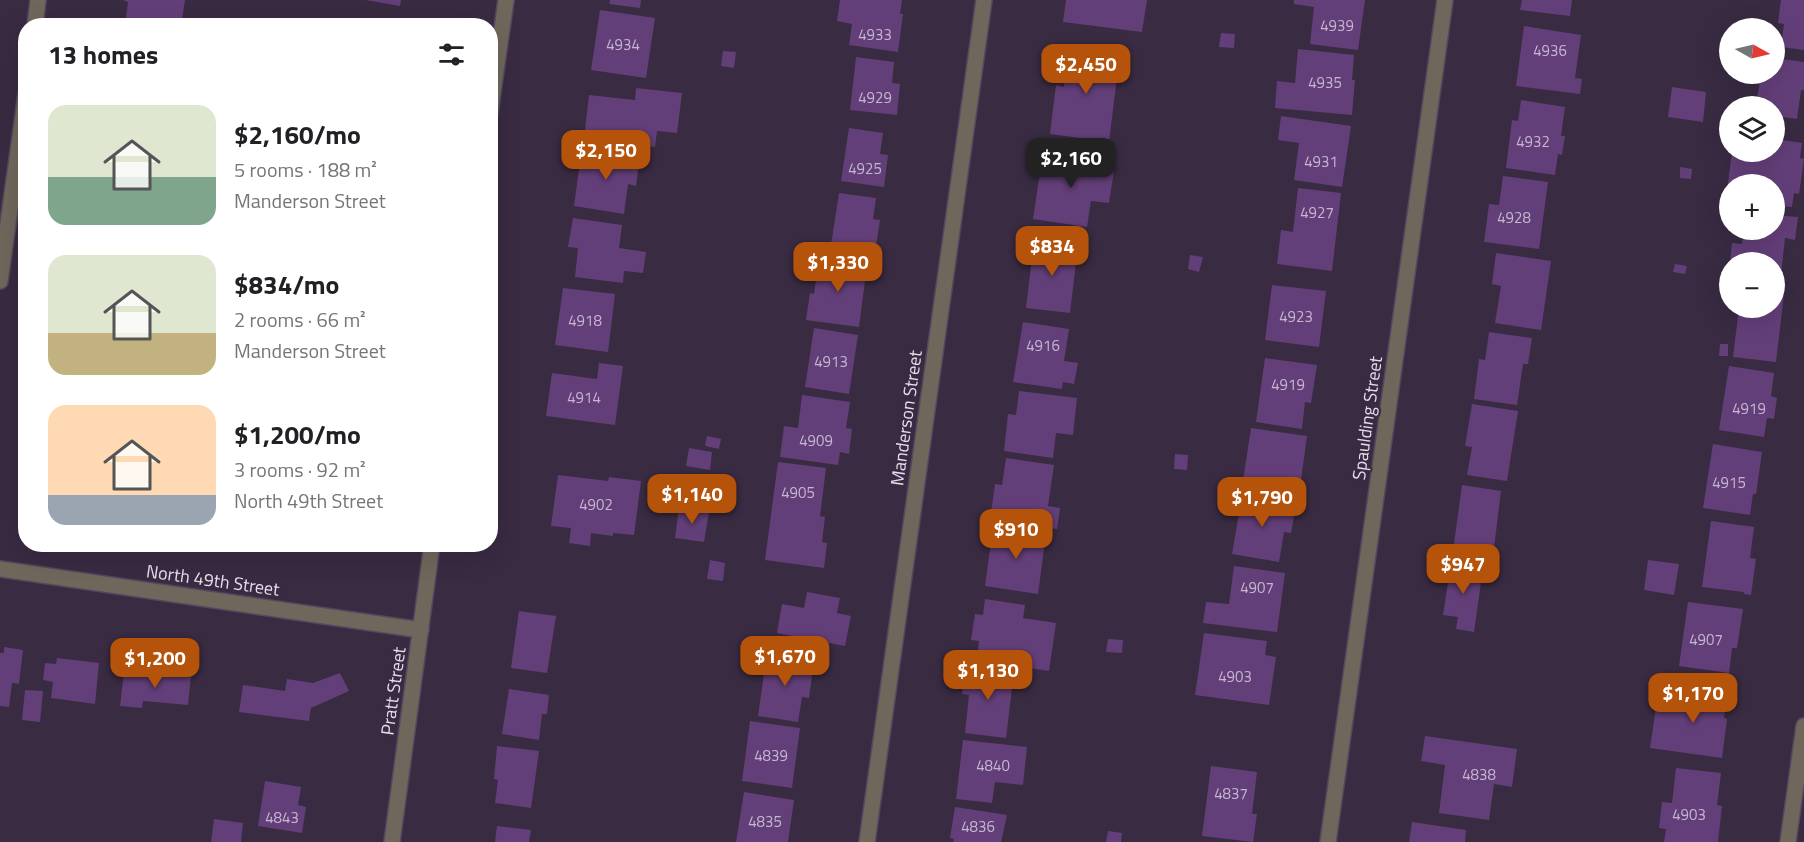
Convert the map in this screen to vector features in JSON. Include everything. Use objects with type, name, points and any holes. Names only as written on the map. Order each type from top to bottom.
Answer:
[{"type":"street","points":[[36,18],[38,0]]},
{"type":"street","points":[[498,56],[506,0]]},
{"type":"street","name":"Manderson Street","points":[[867,842],[984,0]]},
{"type":"street","name":"Spaulding Street","points":[[1328,842],[1445,0]]},
{"type":"street","points":[[0,281],[18,152]]},
{"type":"street","name":"Pratt Street","points":[[392,842],[431,552]]},
{"type":"street","name":"North 49th Street","points":[[0,569],[421,630]]},
{"type":"street","points":[[1788,842],[1804,726]]},
{"type":"building","points":[[123,0],[185,0],[182,18],[126,18],[128,2]]},
{"type":"building","points":[[366,0],[401,0],[400,6]]},
{"type":"building","points":[[610,0],[641,0],[640,8],[609,4]]},
{"type":"building","points":[[840,0],[902,0],[900,14],[903,14],[898,52],[849,45],[852,24],[837,21]]},
{"type":"building","points":[[1066,0],[1147,0],[1142,32],[1063,22]]},
{"type":"building","points":[[1294,0],[1365,0],[1358,50],[1310,44],[1314,7],[1294,4]]},
{"type":"building","points":[[1522,0],[1572,0],[1570,16],[1520,10]]},
{"type":"building","points":[[1781,0],[1804,0],[1804,50],[1785,48],[1785,18],[1779,18]]},
{"type":"building","points":[[600,10],[655,18],[646,78],[591,70]]},
{"type":"building","points":[[1524,26],[1581,35],[1575,78],[1582,79],[1580,94],[1516,86]]},
{"type":"building","points":[[1221,33],[1235,34],[1234,48],[1219,47]]},
{"type":"building","points":[[1068,47],[1120,53],[1109,142],[1050,134],[1056,85],[1064,87],[1065,76],[1060,75],[1062,60],[1066,60]]},
{"type":"building","points":[[1298,49],[1354,55],[1352,80],[1355,80],[1352,115],[1275,108],[1277,81],[1295,83]]},
{"type":"building","points":[[723,51],[736,52],[734,68],[721,66]]},
{"type":"building","points":[[856,57],[894,62],[892,83],[900,84],[897,115],[850,110]]},
{"type":"building","points":[[1785,59],[1804,62],[1804,90],[1801,90],[1797,119],[1785,117],[1785,96],[1758,96],[1759,84],[1785,84]]},
{"type":"building","points":[[1672,87],[1706,92],[1703,122],[1668,117]]},
{"type":"building","points":[[636,88],[682,93],[677,133],[657,131],[655,147],[584,139],[589,95],[635,100]]},
{"type":"building","points":[[1521,100],[1565,107],[1561,136],[1565,136],[1562,155],[1558,154],[1555,175],[1506,168],[1512,120],[1518,121]]},
{"type":"building","points":[[1281,116],[1351,126],[1342,187],[1294,180],[1299,143],[1278,140]]},
{"type":"building","points":[[849,128],[883,133],[880,154],[888,155],[884,187],[841,181]]},
{"type":"building","points":[[1785,141],[1802,143],[1800,158],[1804,159],[1799,194],[1794,193],[1792,207],[1785,206],[1785,174],[1729,174],[1731,162],[1785,162]]},
{"type":"building","points":[[587,149],[640,156],[636,186],[628,184],[624,214],[574,206],[579,169],[584,169]]},
{"type":"building","points":[[1043,153],[1115,164],[1109,203],[1091,201],[1087,227],[1033,219]]},
{"type":"building","points":[[1680,167],[1692,169],[1691,179],[1680,178]]},
{"type":"building","points":[[1503,176],[1548,182],[1539,249],[1484,242],[1489,204],[1499,205]]},
{"type":"building","points":[[1298,188],[1341,193],[1332,271],[1277,264],[1281,230],[1293,232]]},
{"type":"building","points":[[839,193],[876,198],[873,219],[880,220],[875,252],[831,245]]},
{"type":"building","points":[[1785,216],[1798,217],[1795,240],[1785,238]]},
{"type":"building","points":[[573,218],[622,225],[619,248],[646,252],[643,273],[624,271],[623,283],[575,277],[578,248],[568,247]]},
{"type":"building","points":[[1743,240],[1785,240],[1783,252],[1731,252],[1732,243],[1742,244]]},
{"type":"building","points":[[1034,241],[1078,246],[1070,313],[1026,308]]},
{"type":"building","points":[[1496,253],[1551,261],[1541,330],[1495,323],[1501,286],[1492,284]]},
{"type":"building","points":[[1190,255],[1203,257],[1199,272],[1188,269]]},
{"type":"building","points":[[819,258],[867,265],[859,327],[806,320],[810,293],[814,294]]},
{"type":"building","points":[[1675,264],[1687,266],[1685,274],[1673,272]]},
{"type":"building","points":[[1272,285],[1326,291],[1319,347],[1265,340]]},
{"type":"building","points":[[563,288],[615,294],[608,352],[555,345]]},
{"type":"building","points":[[1738,318],[1781,318],[1776,362],[1733,357]]},
{"type":"building","points":[[1023,322],[1069,329],[1064,361],[1078,363],[1074,384],[1063,382],[1062,389],[1013,382]]},
{"type":"building","points":[[814,328],[858,335],[849,394],[805,387]]},
{"type":"building","points":[[1489,332],[1532,338],[1528,364],[1523,364],[1517,405],[1474,399],[1479,359],[1485,360]]},
{"type":"building","points":[[1720,344],[1728,344],[1728,356],[1719,356]]},
{"type":"building","points":[[1265,358],[1317,365],[1311,403],[1305,402],[1302,429],[1256,422]]},
{"type":"building","points":[[599,363],[623,366],[615,425],[546,416],[552,373],[597,379]]},
{"type":"building","points":[[1729,366],[1774,373],[1771,396],[1777,398],[1774,419],[1767,418],[1764,437],[1719,430]]},
{"type":"building","points":[[1019,391],[1077,398],[1073,435],[1056,433],[1053,458],[1004,451],[1008,414],[1016,415]]},
{"type":"building","points":[[802,395],[850,402],[846,428],[852,429],[849,454],[840,452],[838,465],[780,457],[784,426],[798,428]]},
{"type":"building","points":[[1472,404],[1518,411],[1507,481],[1467,475],[1472,447],[1465,446]]},
{"type":"building","points":[[1251,428],[1307,436],[1301,480],[1295,480],[1293,495],[1242,487]]},
{"type":"building","points":[[707,436],[721,439],[719,449],[705,446]]},
{"type":"building","points":[[1713,444],[1762,452],[1756,494],[1753,494],[1750,515],[1703,508]]},
{"type":"building","points":[[689,448],[712,452],[710,470],[686,466]]},
{"type":"building","points":[[1175,454],[1188,455],[1187,470],[1174,469]]},
{"type":"building","points":[[1006,458],[1054,465],[1048,506],[1060,508],[1057,529],[990,520],[995,484],[1002,485]]},
{"type":"building","points":[[778,462],[826,468],[820,516],[825,517],[822,542],[827,543],[824,568],[765,560]]},
{"type":"building","points":[[558,475],[608,481],[609,477],[641,481],[634,535],[613,533],[613,536],[591,533],[590,546],[569,543],[571,528],[551,526]]},
{"type":"building","points":[[1462,485],[1501,491],[1493,556],[1453,551]]},
{"type":"building","points":[[1242,496],[1296,506],[1291,533],[1284,532],[1279,562],[1232,554]]},
{"type":"building","points":[[679,508],[709,512],[704,542],[675,538]]},
{"type":"building","points":[[1711,521],[1754,527],[1750,558],[1756,559],[1751,595],[1744,594],[1744,592],[1702,587]]},
{"type":"building","points":[[993,527],[1046,534],[1038,594],[985,586]]},
{"type":"building","points":[[710,560],[725,563],[723,581],[707,579]]},
{"type":"building","points":[[1648,560],[1679,564],[1674,595],[1644,590]]},
{"type":"building","points":[[1451,563],[1483,568],[1474,632],[1456,629],[1458,617],[1443,615]]},
{"type":"building","points":[[1234,566],[1285,573],[1277,632],[1203,623],[1206,602],[1229,604]]},
{"type":"building","points":[[807,592],[840,598],[837,613],[851,616],[845,646],[777,633],[782,604],[804,608]]},
{"type":"building","points":[[985,599],[1025,605],[1023,618],[1056,623],[1049,671],[977,660],[979,641],[971,640],[975,614],[983,615]]},
{"type":"building","points":[[1688,602],[1743,609],[1737,648],[1732,648],[1729,673],[1679,666]]},
{"type":"building","points":[[519,611],[556,616],[547,673],[511,668]]},
{"type":"building","points":[[1204,633],[1267,641],[1265,655],[1276,657],[1269,705],[1195,695]]},
{"type":"building","points":[[1108,639],[1123,640],[1122,653],[1106,652]]},
{"type":"building","points":[[4,647],[23,650],[19,684],[12,683],[9,707],[0,706],[0,653],[4,653]]},
{"type":"building","points":[[767,653],[814,660],[809,698],[802,697],[798,722],[758,716]]},
{"type":"building","points":[[57,658],[99,663],[95,704],[51,698],[53,682],[43,680],[45,663],[56,664]]},
{"type":"building","points":[[965,666],[1014,672],[1006,738],[965,733],[969,695],[962,694]]},
{"type":"building","points":[[141,670],[191,675],[188,705],[143,701],[142,708],[120,706],[124,672],[141,674]]},
{"type":"building","points":[[340,673],[349,691],[311,708],[309,721],[239,712],[243,685],[285,691],[287,679],[313,683]]},
{"type":"building","points":[[1678,686],[1728,693],[1722,758],[1650,748],[1656,708],[1675,711]]},
{"type":"building","points":[[509,689],[549,695],[547,714],[542,714],[539,740],[502,734]]},
{"type":"building","points":[[25,690],[43,691],[40,722],[22,720]]},
{"type":"building","points":[[750,721],[800,728],[792,788],[742,781]]},
{"type":"building","points":[[1425,736],[1517,749],[1512,787],[1494,784],[1489,820],[1439,813],[1445,765],[1421,761]]},
{"type":"building","points":[[963,740],[1027,747],[1023,785],[995,782],[992,803],[956,799]]},
{"type":"building","points":[[497,746],[539,751],[531,808],[495,803],[498,780],[494,779]]},
{"type":"building","points":[[1211,766],[1257,772],[1252,814],[1257,814],[1253,842],[1202,836]]},
{"type":"building","points":[[1676,768],[1721,773],[1717,805],[1722,806],[1718,842],[1664,842],[1666,829],[1659,828],[1662,802],[1672,803]]},
{"type":"building","points":[[265,781],[301,787],[298,805],[306,807],[302,833],[258,826]]},
{"type":"building","points":[[744,792],[794,800],[788,842],[736,842]]},
{"type":"building","points":[[955,807],[1007,815],[1001,842],[953,842],[954,839],[950,838]]},
{"type":"building","points":[[214,819],[243,823],[241,842],[211,842]]},
{"type":"building","points":[[1412,822],[1466,830],[1465,842],[1409,842]]},
{"type":"building","points":[[497,826],[531,830],[529,842],[495,842]]},
{"type":"building","points":[[1108,831],[1122,833],[1121,842],[1106,842]]}]
